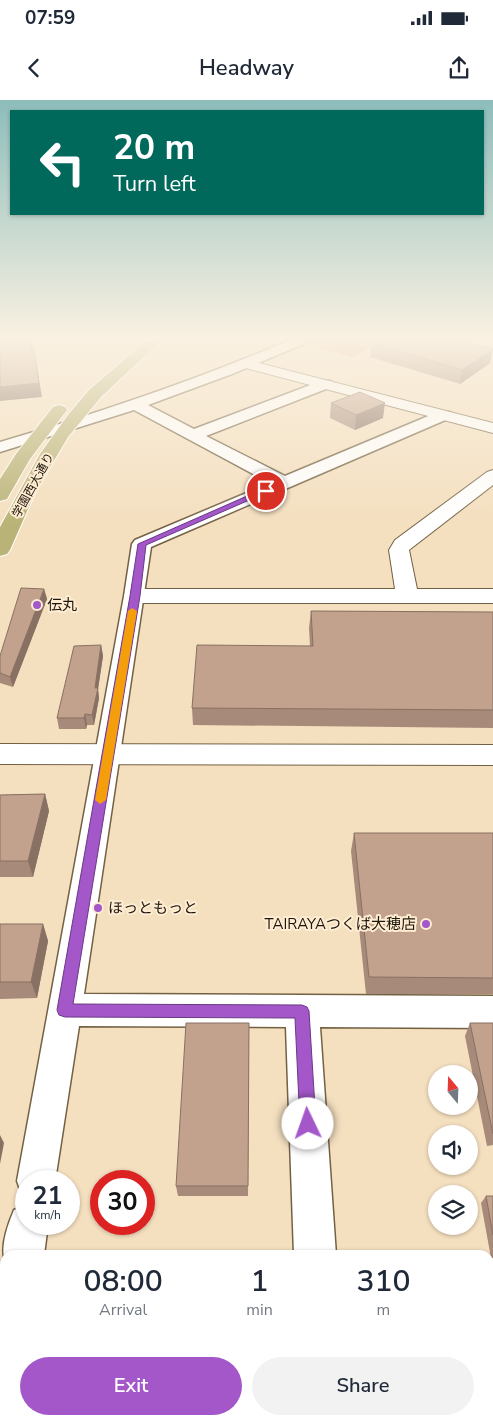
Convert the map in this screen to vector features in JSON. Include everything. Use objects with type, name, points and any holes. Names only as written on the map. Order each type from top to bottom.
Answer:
[{"type":"highway","name":"学園西大通り","points":[[0,495],[22,458],[66,402]]},
{"type":"highway","name":"学園西大通り","points":[[0,550],[10,526],[33,483],[67,427],[89,402]]},
{"type":"street","points":[[0,447],[145,402]]},
{"type":"street","points":[[193,435],[279,402]]},
{"type":"street","points":[[394,402],[493,428]]},
{"type":"street","points":[[136,405],[284,483]]},
{"type":"street","points":[[38,1170],[135,596],[142,544],[444,415]]},
{"type":"street","points":[[407,597],[399,550],[402,544],[493,476]]},
{"type":"street","points":[[135,596],[493,596]]},
{"type":"street","points":[[0,754],[493,755]]},
{"type":"street","points":[[65,1010],[493,1012]]},
{"type":"street","points":[[302,1011],[315,1250]]},
{"type":"street","points":[[24,1250],[26,1235]]},
{"type":"building","points":[[382,402],[385,403],[356,415],[331,403]]},
{"type":"building","points":[[21,588],[44,589],[10,677],[0,673],[0,656]]},
{"type":"building","points":[[311,611],[493,612],[493,710],[192,708],[197,645],[313,646]]},
{"type":"building","points":[[101,645],[95,688],[98,688],[92,715],[85,714],[84,718],[57,718],[74,646]]},
{"type":"building","points":[[45,794],[28,861],[0,861],[0,795]]},
{"type":"building","name":"TAIRAYAつくば大穂店","points":[[354,833],[493,833],[493,978],[369,977]]},
{"type":"building","points":[[0,924],[43,924],[31,982],[0,982]]},
{"type":"building","points":[[186,1023],[249,1023],[248,1186],[176,1186]]},
{"type":"building","points":[[470,1023],[493,1023],[493,1134]]},
{"type":"building","points":[[486,1196],[493,1196],[493,1235]]},
{"type":"slow traffic","points":[[100,800],[132,611]]},
{"type":"place","name":"伝丸","points":[[37,605]]},
{"type":"place","name":"ほっともっと","points":[[98,908]]},
{"type":"place","name":"TAIRAYAつくば大穂店","points":[[426,924]]},
{"type":"route","points":[[266,491],[142,544],[135,596],[65,1010],[302,1011],[308,1124]]}]
